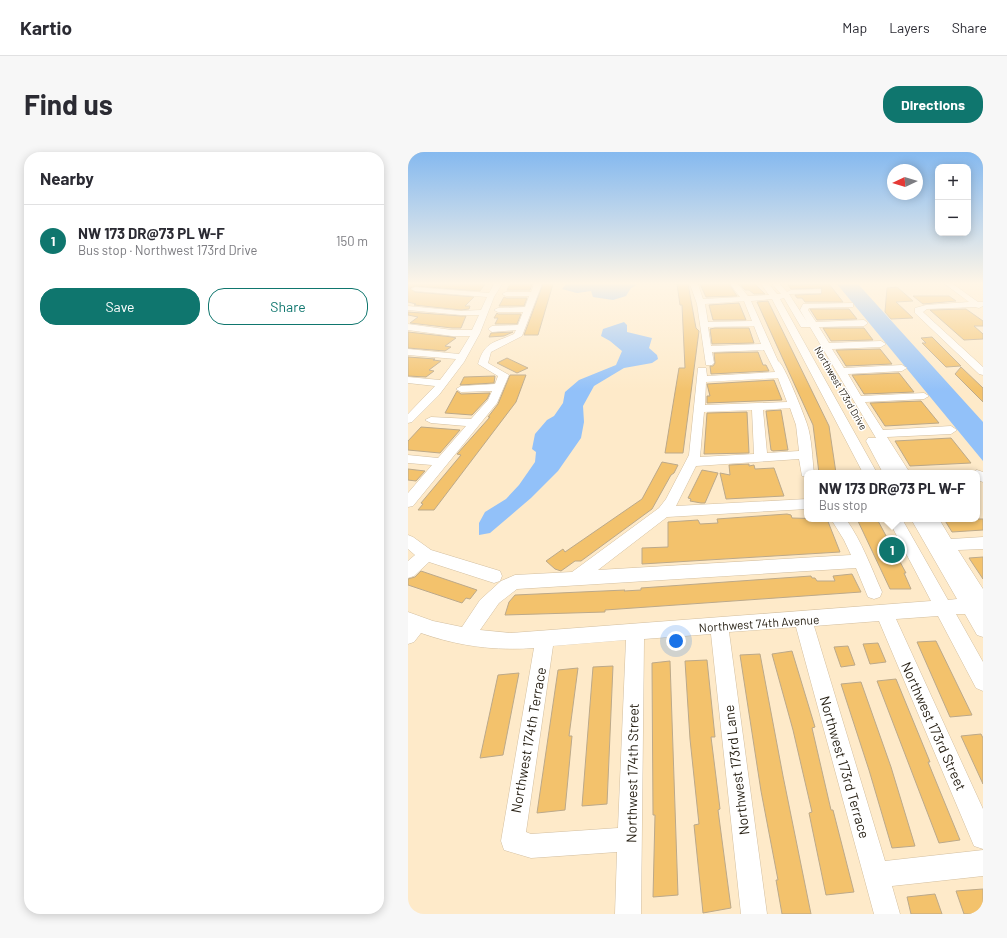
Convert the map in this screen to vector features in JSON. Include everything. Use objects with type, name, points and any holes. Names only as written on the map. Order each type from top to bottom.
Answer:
[{"type":"street","points":[[433,330],[449,320]]},
{"type":"street","points":[[410,417],[442,383],[462,356],[481,320]]},
{"type":"street","points":[[408,502],[493,401],[504,376],[483,364],[485,355],[490,348],[518,336],[524,320]]},
{"type":"street","points":[[576,578],[664,512],[672,501],[695,455],[707,349],[703,320]]},
{"type":"street","points":[[755,320],[802,425],[807,470]]},
{"type":"street","name":"Northwest 173rd Drive","points":[[789,320],[791,326],[868,470]]},
{"type":"street","name":"Northwest 173rd Drive","points":[[804,320],[809,325],[888,470]]},
{"type":"street","points":[[807,320],[809,325],[826,346],[901,470]]},
{"type":"street","points":[[927,320],[983,372]]},
{"type":"street","points":[[704,325],[757,323]]},
{"type":"street","points":[[791,326],[864,323]]},
{"type":"street","points":[[408,327],[458,334],[475,333]]},
{"type":"street","points":[[492,328],[522,327]]},
{"type":"street","points":[[826,346],[881,344]]},
{"type":"street","points":[[707,349],[767,347]]},
{"type":"street","points":[[408,352],[462,356],[485,355]]},
{"type":"street","points":[[704,371],[777,367]]},
{"type":"street","points":[[841,371],[902,368]]},
{"type":"street","points":[[408,380],[442,383]]},
{"type":"street","points":[[461,389],[499,387]]},
{"type":"street","points":[[858,399],[924,396]]},
{"type":"street","points":[[699,409],[794,405]]},
{"type":"street","points":[[757,406],[762,458]]},
{"type":"street","points":[[431,420],[474,424]]},
{"type":"street","points":[[879,434],[951,430]]},
{"type":"street","points":[[691,462],[805,455]]},
{"type":"street","points":[[408,459],[442,462]]},
{"type":"street","points":[[664,512],[804,504]]},
{"type":"street","points":[[840,522],[851,538],[874,592]]},
{"type":"street","points":[[897,522],[983,680]]},
{"type":"street","points":[[920,522],[976,605]]},
{"type":"street","points":[[933,522],[947,545],[976,605],[983,629]]},
{"type":"street","points":[[408,541],[426,555],[494,576]]},
{"type":"street","points":[[947,545],[983,543]]},
{"type":"street","points":[[613,551],[623,575]]},
{"type":"street","points":[[408,571],[426,555]]},
{"type":"street","points":[[466,637],[486,605],[506,586],[515,582],[861,561]]},
{"type":"street","name":"Northwest 74th Avenue","points":[[411,627],[466,637],[512,641],[885,614],[976,605]]},
{"type":"street","name":"Northwest 173rd Street","points":[[885,614],[983,837]]},
{"type":"street","name":"Northwest 173rd Terrace","points":[[803,619],[887,914]]},
{"type":"street","name":"Northwest 173rd Lane","points":[[719,626],[754,914]]},
{"type":"street","name":"Northwest 174th Street","points":[[628,914],[635,632]]},
{"type":"street","name":"Northwest 174th Terrace","points":[[545,639],[514,820],[513,840],[531,846],[630,839]]},
{"type":"street","points":[[876,875],[983,864]]},
{"type":"water","points":[[866,320],[890,320],[983,422],[983,461]]},
{"type":"water","points":[[624,322],[627,325],[627,332],[652,338],[649,348],[657,355],[658,359],[652,363],[624,368],[594,386],[583,406],[584,422],[581,438],[558,471],[531,498],[490,533],[479,535],[479,523],[485,512],[506,499],[519,485],[535,462],[536,452],[532,449],[535,434],[547,420],[554,416],[563,403],[565,392],[579,380],[616,365],[622,351],[601,336],[603,329]]},
{"type":"building","points":[[415,320],[465,320],[461,328],[410,323]]},
{"type":"building","points":[[497,320],[519,320],[517,324],[495,324]]},
{"type":"building","points":[[530,320],[543,320],[538,335],[524,335]]},
{"type":"building","points":[[683,320],[694,320],[696,328],[699,331],[683,453],[665,453],[679,368],[685,368]]},
{"type":"building","points":[[713,320],[746,320],[713,320]]},
{"type":"building","points":[[765,320],[777,320],[829,426],[836,470],[819,470],[813,425]]},
{"type":"building","points":[[941,320],[981,320],[983,321],[983,326],[974,326],[983,334],[983,339],[964,340]]},
{"type":"building","points":[[749,328],[754,343],[712,344],[710,329]]},
{"type":"building","points":[[823,328],[864,328],[873,340],[831,341]]},
{"type":"building","points":[[408,332],[456,338],[445,346],[451,347],[445,351],[408,348]]},
{"type":"building","points":[[513,332],[504,336],[489,337],[491,333]]},
{"type":"building","points":[[932,337],[961,366],[946,367],[922,343],[926,343],[921,338]]},
{"type":"building","points":[[880,349],[892,364],[846,366],[836,350]]},
{"type":"building","points":[[758,352],[763,365],[766,365],[769,371],[711,374],[710,366],[713,366],[715,363],[714,353]]},
{"type":"building","points":[[408,357],[435,359],[433,360],[441,361],[429,370],[434,371],[426,377],[408,376]]},
{"type":"building","points":[[507,358],[528,368],[517,373],[497,363]]},
{"type":"building","points":[[961,367],[983,388],[983,402],[955,374]]},
{"type":"building","points":[[899,373],[914,392],[864,394],[852,375]]},
{"type":"building","points":[[510,375],[526,375],[516,402],[434,510],[418,510],[423,504],[421,503],[461,455],[457,454],[490,417],[488,417],[498,404]]},
{"type":"building","points":[[495,376],[494,383],[460,385],[464,377]]},
{"type":"building","points":[[774,380],[782,400],[707,403],[707,396],[710,396],[707,384]]},
{"type":"building","points":[[457,391],[461,394],[490,393],[487,399],[472,415],[445,413]]},
{"type":"building","points":[[921,401],[939,423],[885,426],[870,403]]},
{"type":"building","points":[[781,410],[788,450],[773,451],[771,450],[766,411]]},
{"type":"building","points":[[747,412],[749,453],[704,454],[707,413]]},
{"type":"building","points":[[421,427],[460,430],[440,453],[408,450],[408,441]]},
{"type":"building","points":[[951,438],[971,463],[910,466],[895,441]]},
{"type":"building","points":[[662,462],[678,465],[652,509],[581,561],[575,561],[561,571],[555,569],[546,561],[563,549],[565,552],[642,499]]},
{"type":"building","points":[[749,464],[749,466],[754,465],[755,469],[774,468],[784,496],[726,499],[720,473],[730,475],[729,465]]},
{"type":"building","points":[[408,469],[425,471],[416,481],[408,480]]},
{"type":"building","points":[[702,470],[718,473],[705,503],[690,501],[691,499],[688,498]]},
{"type":"building","points":[[787,514],[791,515],[792,518],[804,518],[804,522],[828,522],[840,552],[642,564],[642,548],[668,547],[668,522],[698,520],[700,524],[718,523],[717,519]]},
{"type":"building","points":[[980,519],[983,519],[983,530],[952,532],[946,522],[980,522]]},
{"type":"building","points":[[858,522],[879,522],[906,573],[904,573],[911,589],[890,589]]},
{"type":"building","points":[[983,557],[983,579],[969,558]]},
{"type":"building","points":[[421,571],[477,590],[470,599],[466,598],[462,603],[408,585],[408,579],[415,577]]},
{"type":"building","points":[[852,574],[861,592],[605,610],[605,612],[505,615],[509,602],[515,595],[641,590],[641,588],[811,576],[817,581],[835,581],[833,576]]},
{"type":"building","points":[[936,641],[972,715],[950,717],[917,642]]},
{"type":"building","points":[[878,643],[886,662],[870,664],[863,644]]},
{"type":"building","points":[[848,646],[855,665],[841,667],[834,647]]},
{"type":"building","points":[[792,651],[815,727],[812,728],[831,810],[833,810],[854,892],[826,895],[809,813],[812,812],[793,730],[772,654]]},
{"type":"building","points":[[760,654],[811,914],[782,914],[776,880],[778,880],[761,791],[740,655]]},
{"type":"building","points":[[707,660],[715,737],[711,737],[720,809],[718,810],[731,908],[703,913],[694,825],[699,824],[690,739],[685,661]]},
{"type":"building","points":[[670,661],[678,895],[653,897],[655,815],[653,815],[652,663]]},
{"type":"building","points":[[613,666],[607,804],[582,806],[593,667]]},
{"type":"building","points":[[578,668],[569,736],[572,736],[565,810],[537,813],[558,670]]},
{"type":"building","points":[[519,673],[503,755],[480,758],[498,675]]},
{"type":"building","points":[[896,679],[960,840],[939,843],[877,681]]},
{"type":"building","points":[[861,682],[891,767],[915,846],[892,848],[841,684]]},
{"type":"building","points":[[981,734],[983,738],[983,784],[961,736]]},
{"type":"building","points":[[983,889],[983,914],[964,914],[956,891]]},
{"type":"building","points":[[935,894],[942,914],[911,914],[907,897]]},
{"type":"place","name":"NW 173 DR@73 PL W-F","points":[[892,550]]}]
